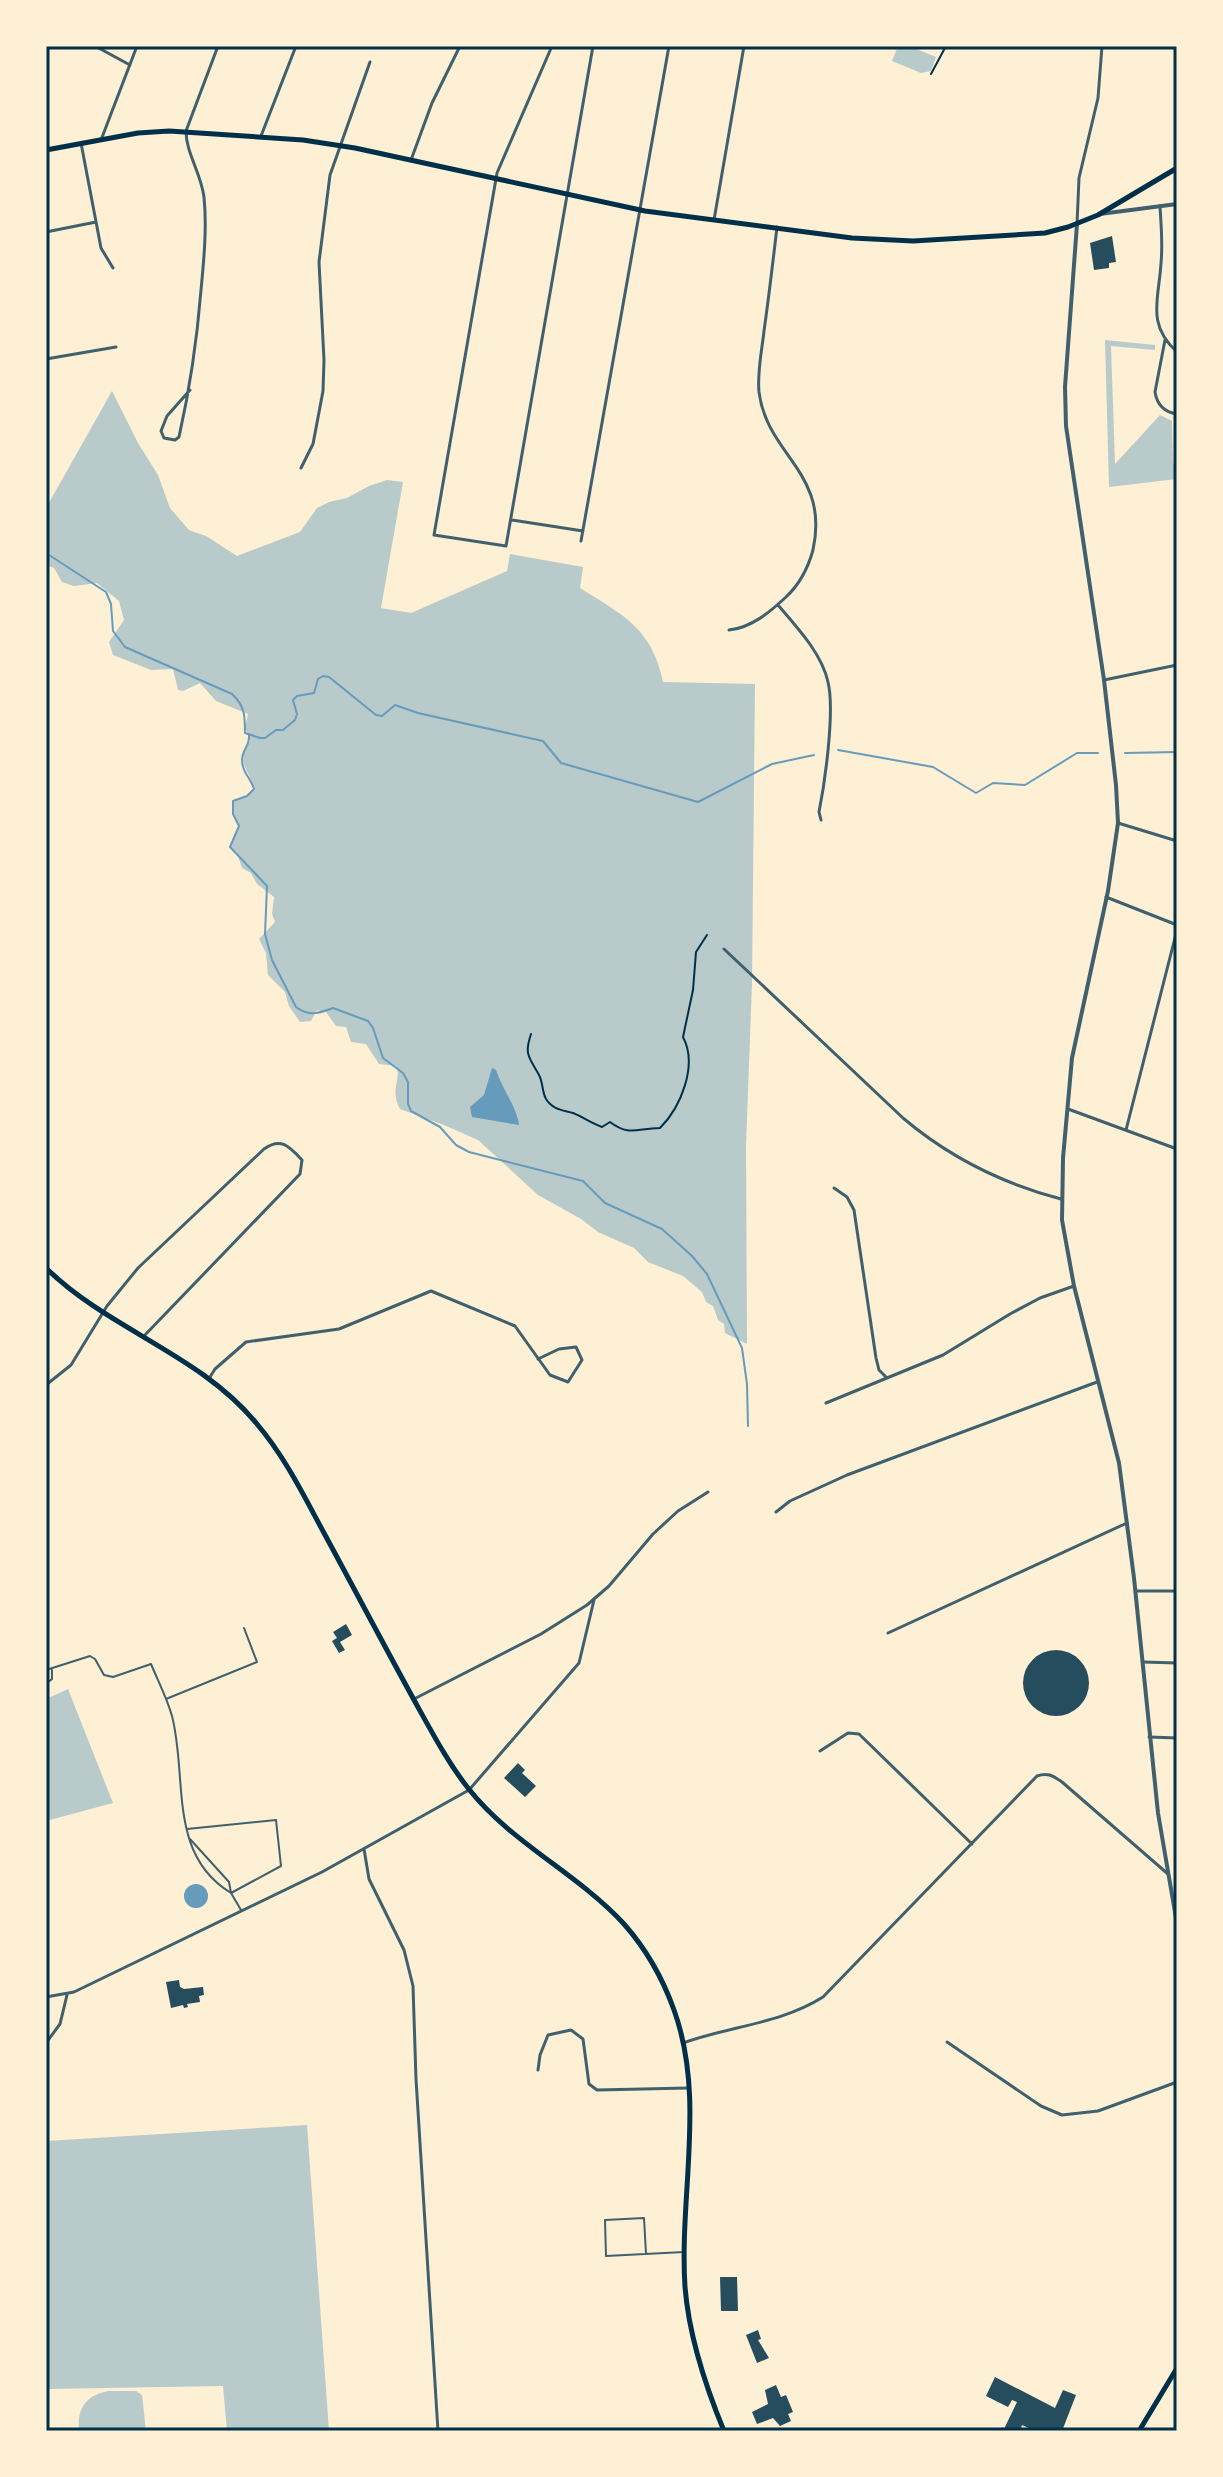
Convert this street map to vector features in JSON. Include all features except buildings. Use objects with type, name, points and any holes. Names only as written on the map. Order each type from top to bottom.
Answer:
[{"type":"main road","points":[[46,150],[150,132],[261,136],[338,145],[639,210],[852,238],[913,241],[1045,233],[1098,215],[1177,168]]},
{"type":"main road","points":[[46,1268],[80,1297],[210,1377],[249,1414],[279,1452],[414,1699],[469,1790],[507,1827],[625,1925],[645,1951],[665,1986],[683,2043],[688,2088],[685,2287],[693,2341],[724,2431]]},
{"type":"main road","points":[[1139,2431],[1177,2368]]},
{"type":"street","points":[[95,46],[130,65]]},
{"type":"street","points":[[101,140],[137,46]]},
{"type":"street","points":[[190,390],[165,418],[161,431],[164,438],[179,438],[190,390],[197,343],[205,220],[200,174],[187,144],[186,131],[218,46]]},
{"type":"street","points":[[261,136],[296,46]]},
{"type":"street","points":[[411,160],[432,103],[460,46]]},
{"type":"street","points":[[552,46],[496,178],[434,535],[506,546],[593,46]]},
{"type":"street","points":[[581,541],[669,46]]},
{"type":"street","points":[[714,220],[744,46]]},
{"type":"street","points":[[1102,46],[1098,98],[1079,178],[1065,387],[1066,426],[1104,680],[1118,823],[1074,1049],[1061,1199],[1064,1242],[1119,1463],[1149,1737],[1177,1924]]},
{"type":"street","points":[[301,468],[313,444],[323,391],[319,275],[330,175],[338,145],[370,62]]},
{"type":"street","points":[[81,143],[103,254],[113,268]]},
{"type":"street","points":[[1098,215],[1177,204]]},
{"type":"street","points":[[1160,206],[1161,263],[1155,308],[1165,340],[1177,352]]},
{"type":"street","points":[[46,232],[96,222]]},
{"type":"street","points":[[729,630],[749,625],[797,586],[808,567],[817,517],[808,487],[764,413],[759,389],[777,227]]},
{"type":"street","points":[[1165,340],[1156,399],[1164,410],[1177,414]]},
{"type":"street","points":[[46,359],[116,347]]},
{"type":"street","points":[[510,520],[583,531]]},
{"type":"street","points":[[777,605],[815,653],[828,681],[830,709],[819,812],[821,820]]},
{"type":"street","points":[[1104,680],[1177,665]]},
{"type":"street","points":[[1118,823],[1177,841]]},
{"type":"street","points":[[1106,897],[1177,928],[1126,1130]]},
{"type":"street","points":[[724,949],[926,1137],[1004,1180],[1061,1199]]},
{"type":"street","points":[[1067,1109],[1177,1149]]},
{"type":"street","points":[[46,1385],[71,1365],[103,1312],[138,1268],[256,1156],[276,1142],[290,1147],[302,1160],[300,1174],[144,1336]]},
{"type":"street","points":[[834,1188],[847,1197],[854,1210],[876,1358],[879,1370],[887,1378]]},
{"type":"street","points":[[826,1403],[943,1355],[1040,1298],[1074,1286]]},
{"type":"street","points":[[210,1377],[246,1342],[339,1329],[431,1291],[515,1326],[538,1359],[550,1375],[568,1382],[582,1360],[576,1347],[559,1349],[538,1359]]},
{"type":"street","points":[[776,1512],[790,1501],[847,1475],[1097,1382]]},
{"type":"street","points":[[414,1699],[541,1634],[594,1600],[653,1534],[678,1511],[708,1492]]},
{"type":"street","points":[[888,1633],[1127,1523]]},
{"type":"street","points":[[1135,1591],[1177,1591]]},
{"type":"street","points":[[46,1997],[67,1995],[241,1912],[364,1849],[469,1790],[579,1663],[594,1600]]},
{"type":"street","points":[[1143,1662],[1177,1663]]},
{"type":"street","points":[[820,1751],[842,1735],[852,1732],[859,1734],[972,1844]]},
{"type":"street","points":[[1149,1737],[1177,1738]]},
{"type":"street","points":[[683,2043],[735,2027],[784,2017],[823,1997],[1037,1776],[1049,1774],[1062,1782],[1168,1874]]},
{"type":"street","points":[[364,1849],[369,1879],[404,1950],[413,1986],[438,2431]]},
{"type":"street","points":[[46,2043],[60,2024],[67,1995]]},
{"type":"street","points":[[538,2070],[548,2035],[571,2030],[583,2039],[589,2084],[597,2090],[688,2088]]},
{"type":"street","points":[[947,2042],[1041,2106],[1062,2115],[1098,2111],[1177,2082]]},
{"type":"lane","points":[[165,1699],[257,1662],[244,1628]]},
{"type":"lane","points":[[46,1670],[90,1656],[104,1675],[113,1677],[151,1664],[172,1716],[191,1850],[222,1888],[231,1893]]},
{"type":"lane","points":[[46,1684],[52,1679],[51,1669]]},
{"type":"lane","points":[[186,1829],[276,1820],[281,1866],[231,1893]]},
{"type":"lane","points":[[189,1839],[229,1882],[241,1912]]},
{"type":"lane","points":[[646,2254],[644,2218],[605,2220],[606,2256],[646,2254],[685,2252]]},
{"type":"path","points":[[931,74],[946,46]]},
{"type":"path","points":[[531,1034],[528,1057],[539,1075],[546,1099],[554,1107],[602,1127],[610,1122],[623,1132],[660,1128],[687,1083],[691,1051],[683,1037],[693,990],[696,952],[707,935]]},
{"type":"shaded area","points":[[898,46],[909,46],[936,57],[931,71],[921,73],[892,61]]},
{"type":"shaded area","points":[[1105,340],[1155,345],[1155,350],[1111,346],[1115,464],[1160,415],[1172,421],[1173,464],[1177,464],[1177,479],[1109,487]]},
{"type":"shaded area","points":[[112,391],[158,475],[170,508],[189,530],[206,536],[237,556],[300,532],[317,508],[329,502],[347,498],[387,480],[403,482],[381,608],[411,613],[507,571],[510,554],[583,567],[580,588],[634,625],[651,648],[663,682],[755,684],[752,983],[746,1146],[747,1344],[725,1333],[724,1324],[718,1320],[713,1306],[683,1276],[648,1262],[634,1248],[598,1232],[538,1195],[478,1140],[400,1109],[395,1090],[398,1076],[396,1066],[379,1064],[366,1044],[351,1042],[346,1027],[336,1026],[326,1012],[317,1010],[311,1021],[300,1022],[289,1006],[285,992],[268,975],[266,953],[259,939],[275,922],[272,914],[274,897],[242,868],[237,853],[230,847],[239,827],[232,809],[233,800],[249,795],[254,789],[243,761],[250,741],[245,727],[248,714],[216,701],[200,683],[183,691],[178,690],[173,669],[151,670],[113,655],[109,642],[124,620],[119,601],[97,583],[74,586],[62,582],[54,568],[46,565],[46,508]]},
{"type":"shaded area","points":[[68,1689],[113,1803],[46,1821],[46,1699]]},
{"type":"shaded area","points":[[307,2125],[329,2431],[227,2431],[223,2386],[46,2389],[46,2141]]},
{"type":"shaded area","points":[[109,2391],[136,2391],[142,2395],[146,2431],[79,2431],[85,2404],[94,2396]]},
{"type":"water","points":[[492,1068],[496,1070],[519,1125],[472,1117],[470,1107],[484,1095]]},
{"type":"water","points":[[196,1884],[205,1887],[208,1896],[205,1905],[196,1908],[187,1905],[184,1896],[187,1887]]},
{"type":"waterway","points":[[46,553],[106,592],[111,604],[113,631],[125,647],[232,694],[240,703],[245,733],[260,738],[283,730],[295,720],[297,714],[293,700],[297,696],[314,693],[318,679],[323,676],[329,677],[376,715],[382,716],[395,705],[543,741],[561,763],[698,802],[772,764],[814,755]]},
{"type":"waterway","points":[[249,735],[242,764],[254,789],[247,796],[233,801],[233,814],[239,826],[230,847],[267,886],[265,934],[272,960],[296,1007],[310,1013],[333,1008],[368,1021],[383,1058],[403,1073],[408,1082],[411,1111],[440,1127],[456,1145],[469,1152],[583,1181],[605,1203],[662,1229],[692,1256],[707,1274],[742,1348],[748,1426]]},
{"type":"waterway","points":[[838,750],[933,767],[976,793],[993,783],[1025,785],[1077,753],[1098,753]]},
{"type":"waterway","points":[[1125,753],[1177,752]]}]
